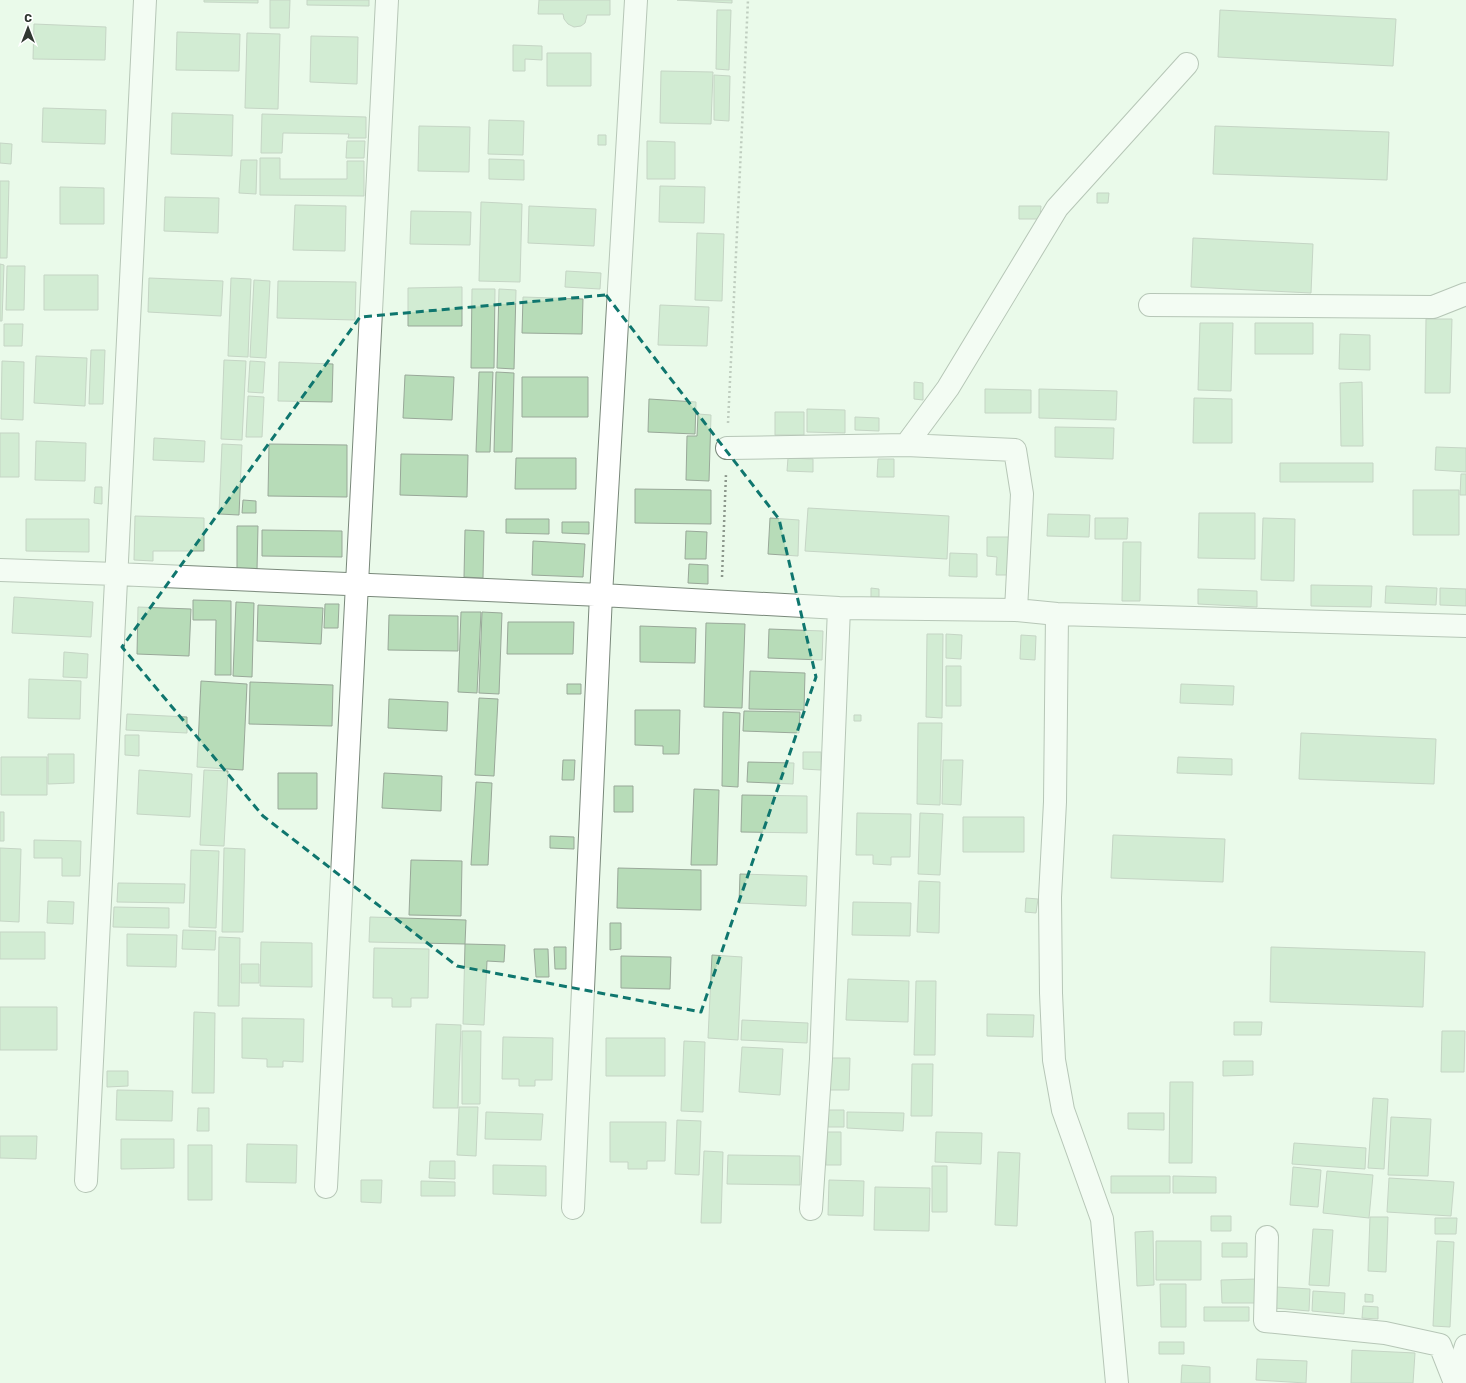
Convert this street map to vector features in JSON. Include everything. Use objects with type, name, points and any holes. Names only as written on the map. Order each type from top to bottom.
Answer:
[{"type":"street","points":[[86,1181],[145,0]]},
{"type":"street","points":[[326,1187],[387,0]]},
{"type":"street","points":[[573,1208],[601,595],[636,0]]},
{"type":"street","points":[[906,445],[948,388],[1057,208],[1188,64]]},
{"type":"street","points":[[1150,305],[1433,307],[1466,294]]},
{"type":"street","points":[[727,448],[906,445],[1015,450],[1022,494],[1016,610]]},
{"type":"street","points":[[0,570],[601,595],[839,608],[1016,610],[1057,614],[1466,626]]},
{"type":"street","points":[[811,1209],[821,1059],[839,608]]},
{"type":"street","points":[[1057,614],[1055,802],[1050,897],[1051,993],[1054,1060],[1063,1110],[1102,1219],[1117,1383]]},
{"type":"street","points":[[1267,1237],[1265,1321],[1386,1333],[1440,1345],[1455,1383]]},
{"type":"street","points":[[1455,1383],[1466,1346]]},
{"type":"path","points":[[721,601],[739,160],[748,0]]},
{"type":"highlighted area","points":[[606,295],[779,519],[816,677],[701,1012],[457,966],[263,816],[122,647],[360,317]]},
{"type":"building","points":[[204,0],[258,0],[258,3],[204,2]]},
{"type":"building","points":[[270,0],[290,0],[289,28],[270,28]]},
{"type":"building","points":[[307,0],[369,0],[369,6],[307,5]]},
{"type":"building","points":[[539,0],[610,0],[610,15],[587,15],[585,23],[581,26],[574,27],[568,24],[564,19],[563,14],[538,14]]},
{"type":"building","points":[[677,0],[732,0],[732,3]]},
{"type":"building","points":[[717,10],[731,10],[729,70],[716,69]]},
{"type":"building","points":[[1220,10],[1396,19],[1393,66],[1218,57]]},
{"type":"building","points":[[34,24],[106,27],[105,60],[33,59]]},
{"type":"building","points":[[177,32],[240,34],[239,71],[176,70]]},
{"type":"building","points":[[247,33],[280,34],[278,109],[245,108]]},
{"type":"building","points":[[311,36],[358,37],[357,84],[310,82]]},
{"type":"building","points":[[513,45],[542,46],[542,60],[525,59],[525,71],[513,71]]},
{"type":"building","points":[[547,53],[591,53],[591,86],[547,86]]},
{"type":"building","points":[[661,71],[713,72],[711,124],[660,123]]},
{"type":"building","points":[[714,75],[730,76],[729,121],[714,120]]},
{"type":"building","points":[[43,108],[106,110],[105,144],[42,142]]},
{"type":"building","points":[[172,113],[233,115],[232,156],[171,154]]},
{"type":"building","points":[[262,114],[366,117],[366,138],[348,138],[349,134],[283,133],[282,153],[261,153]]},
{"type":"building","points":[[489,120],[524,121],[523,155],[488,154]]},
{"type":"building","points":[[419,126],[470,127],[469,172],[418,171]]},
{"type":"building","points":[[1215,126],[1389,132],[1387,180],[1213,174]]},
{"type":"building","points":[[598,135],[606,135],[606,145],[598,145]]},
{"type":"building","points":[[347,141],[365,141],[364,158],[346,158]]},
{"type":"building","points":[[647,141],[675,142],[675,179],[647,179]]},
{"type":"building","points":[[0,143],[12,144],[11,164],[0,163]]},
{"type":"building","points":[[260,158],[280,158],[280,179],[347,179],[347,161],[364,161],[364,196],[260,195]]},
{"type":"building","points":[[489,159],[524,160],[524,180],[489,179]]},
{"type":"building","points":[[241,160],[257,160],[256,194],[239,193]]},
{"type":"building","points":[[0,181],[9,181],[7,258],[0,258]]},
{"type":"building","points":[[660,186],[705,187],[704,223],[659,222]]},
{"type":"building","points":[[60,187],[104,188],[104,224],[60,224]]},
{"type":"building","points":[[1097,193],[1109,193],[1108,203],[1097,203]]},
{"type":"building","points":[[165,197],[219,198],[218,233],[164,231]]},
{"type":"building","points":[[481,202],[522,204],[520,282],[479,281]]},
{"type":"building","points":[[295,205],[346,206],[345,251],[293,250]]},
{"type":"building","points":[[529,206],[596,209],[594,246],[528,243]]},
{"type":"building","points":[[1019,206],[1041,206],[1040,219],[1019,219]]},
{"type":"building","points":[[411,211],[471,212],[470,245],[410,244]]},
{"type":"building","points":[[697,233],[724,234],[722,301],[695,300]]},
{"type":"building","points":[[1193,238],[1313,244],[1311,293],[1191,287]]},
{"type":"building","points":[[0,264],[4,265],[2,321],[0,321]]},
{"type":"building","points":[[7,266],[25,266],[24,310],[6,310]]},
{"type":"building","points":[[566,271],[601,273],[600,289],[565,287]]},
{"type":"building","points":[[44,275],[98,275],[98,310],[44,310]]},
{"type":"building","points":[[149,278],[223,281],[221,316],[148,312]]},
{"type":"building","points":[[231,278],[251,279],[248,357],[228,356]]},
{"type":"building","points":[[254,280],[270,281],[266,358],[250,357]]},
{"type":"building","points":[[278,281],[356,282],[355,320],[277,318]]},
{"type":"building","points":[[462,287],[462,326],[408,326],[408,288]]},
{"type":"building","points":[[472,289],[495,289],[494,368],[471,368]]},
{"type":"building","points":[[499,289],[516,290],[514,369],[497,368]]},
{"type":"building","points":[[523,297],[583,299],[582,334],[522,333]]},
{"type":"building","points":[[660,305],[709,307],[707,346],[658,345]]},
{"type":"building","points":[[1426,319],[1452,319],[1450,393],[1425,393]]},
{"type":"building","points":[[1200,323],[1233,323],[1231,391],[1198,390]]},
{"type":"building","points":[[1255,323],[1313,323],[1313,354],[1255,354]]},
{"type":"building","points":[[4,324],[23,324],[22,346],[4,346]]},
{"type":"building","points":[[1340,334],[1370,335],[1370,370],[1339,369]]},
{"type":"building","points":[[91,350],[105,350],[103,404],[89,404]]},
{"type":"building","points":[[36,356],[87,358],[85,406],[34,403]]},
{"type":"building","points":[[224,360],[246,361],[242,440],[221,439]]},
{"type":"building","points":[[2,361],[24,362],[23,420],[1,419]]},
{"type":"building","points":[[250,361],[265,362],[263,393],[248,392]]},
{"type":"building","points":[[279,362],[333,364],[332,402],[278,401]]},
{"type":"building","points":[[479,372],[493,372],[490,452],[476,452]]},
{"type":"building","points":[[496,372],[514,373],[512,452],[494,452]]},
{"type":"building","points":[[405,375],[454,377],[452,420],[403,418]]},
{"type":"building","points":[[522,377],[588,377],[588,417],[522,417]]},
{"type":"building","points":[[914,382],[923,383],[923,400],[914,399]]},
{"type":"building","points":[[1362,382],[1363,446],[1341,446],[1340,383]]},
{"type":"building","points":[[985,389],[1031,390],[1031,413],[985,413]]},
{"type":"building","points":[[1039,389],[1117,391],[1116,420],[1039,418]]},
{"type":"building","points":[[248,396],[264,397],[262,437],[246,437]]},
{"type":"building","points":[[1194,398],[1232,399],[1232,443],[1193,443]]},
{"type":"building","points":[[649,399],[696,402],[695,434],[648,432]]},
{"type":"building","points":[[807,409],[845,410],[845,433],[807,432]]},
{"type":"building","points":[[775,412],[804,412],[804,435],[775,435]]},
{"type":"building","points":[[698,414],[711,415],[709,481],[686,480],[687,436],[697,436]]},
{"type":"building","points":[[855,417],[879,418],[879,431],[855,430]]},
{"type":"building","points":[[1055,427],[1114,428],[1113,459],[1055,457]]},
{"type":"building","points":[[0,433],[19,433],[19,477],[0,477]]},
{"type":"building","points":[[154,438],[205,441],[204,462],[153,460]]},
{"type":"building","points":[[36,441],[86,443],[85,481],[35,480]]},
{"type":"building","points":[[222,444],[242,445],[239,515],[219,514]]},
{"type":"building","points":[[269,444],[347,445],[347,497],[268,496]]},
{"type":"building","points":[[1436,447],[1466,448],[1466,472],[1435,470]]},
{"type":"building","points":[[401,454],[468,455],[467,497],[400,495]]},
{"type":"building","points":[[516,458],[576,458],[576,489],[515,489]]},
{"type":"building","points":[[788,458],[813,459],[813,472],[787,471]]},
{"type":"building","points":[[878,459],[894,459],[894,477],[877,477]]},
{"type":"building","points":[[1280,463],[1373,463],[1373,482],[1280,482]]},
{"type":"building","points":[[1461,474],[1466,474],[1466,495],[1460,495]]},
{"type":"building","points":[[95,487],[102,487],[102,504],[94,503]]},
{"type":"building","points":[[635,489],[711,490],[711,524],[635,523]]},
{"type":"building","points":[[1413,490],[1459,490],[1459,535],[1413,535]]},
{"type":"building","points":[[243,500],[256,501],[256,513],[242,513]]},
{"type":"building","points":[[808,508],[949,516],[947,559],[805,551]]},
{"type":"building","points":[[1199,513],[1255,513],[1255,559],[1198,558]]},
{"type":"building","points":[[1048,514],[1090,515],[1089,537],[1047,536]]},
{"type":"building","points":[[135,516],[204,518],[204,551],[153,551],[153,561],[134,560]]},
{"type":"building","points":[[770,518],[799,520],[798,556],[768,554]]},
{"type":"building","points":[[1095,518],[1128,518],[1127,539],[1095,539]]},
{"type":"building","points":[[1263,518],[1295,519],[1294,581],[1261,580]]},
{"type":"building","points":[[26,519],[89,519],[89,552],[26,551]]},
{"type":"building","points":[[506,519],[549,519],[549,534],[506,533]]},
{"type":"building","points":[[562,522],[589,522],[589,534],[562,533]]},
{"type":"building","points":[[237,526],[258,526],[257,570],[237,570]]},
{"type":"building","points":[[262,530],[342,531],[342,557],[262,556]]},
{"type":"building","points":[[465,530],[484,531],[483,578],[464,577]]},
{"type":"building","points":[[686,531],[707,532],[706,559],[685,559]]},
{"type":"building","points":[[987,537],[1010,537],[1009,575],[996,575],[997,557],[987,556]]},
{"type":"building","points":[[533,541],[585,544],[583,577],[532,575]]},
{"type":"building","points":[[1123,542],[1141,542],[1140,601],[1122,601]]},
{"type":"building","points":[[950,553],[977,554],[977,577],[949,576]]},
{"type":"building","points":[[689,564],[708,565],[708,584],[688,583]]},
{"type":"building","points":[[1311,585],[1372,586],[1371,607],[1311,606]]},
{"type":"building","points":[[1386,586],[1437,588],[1436,605],[1385,603]]},
{"type":"building","points":[[871,588],[879,589],[879,597],[871,597]]},
{"type":"building","points":[[1440,588],[1466,589],[1466,606],[1440,605]]},
{"type":"building","points":[[1198,589],[1257,591],[1257,607],[1198,604]]},
{"type":"building","points":[[14,597],[93,602],[91,637],[12,633]]},
{"type":"building","points":[[193,600],[231,601],[231,675],[215,675],[216,620],[193,620]]},
{"type":"building","points":[[236,602],[254,603],[252,677],[233,676]]},
{"type":"building","points":[[325,604],[339,604],[338,628],[324,628]]},
{"type":"building","points":[[258,605],[323,608],[321,644],[257,641]]},
{"type":"building","points":[[138,607],[191,609],[189,656],[137,654]]},
{"type":"building","points":[[461,612],[481,612],[477,693],[458,692]]},
{"type":"building","points":[[482,612],[502,613],[499,694],[479,693]]},
{"type":"building","points":[[389,615],[458,616],[458,651],[388,650]]},
{"type":"building","points":[[508,622],[574,622],[573,654],[507,654]]},
{"type":"building","points":[[706,623],[745,624],[742,708],[704,707]]},
{"type":"building","points":[[640,626],[696,628],[695,663],[640,662]]},
{"type":"building","points":[[769,629],[823,631],[822,660],[768,658]]},
{"type":"building","points":[[927,634],[943,634],[942,718],[926,717]]},
{"type":"building","points":[[946,634],[962,635],[961,659],[946,658]]},
{"type":"building","points":[[1021,635],[1036,636],[1035,660],[1020,659]]},
{"type":"building","points":[[64,652],[88,654],[87,678],[63,677]]},
{"type":"building","points":[[946,666],[961,666],[961,706],[946,706]]},
{"type":"building","points":[[750,671],[805,673],[804,710],[749,709]]},
{"type":"building","points":[[29,679],[81,681],[80,719],[28,718]]},
{"type":"building","points":[[201,681],[247,684],[243,770],[197,767]]},
{"type":"building","points":[[250,682],[333,685],[332,726],[249,724]]},
{"type":"building","points":[[567,684],[581,684],[581,694],[567,694]]},
{"type":"building","points":[[1181,684],[1234,686],[1233,705],[1180,703]]},
{"type":"building","points":[[479,698],[498,699],[494,776],[475,775]]},
{"type":"building","points":[[389,699],[448,702],[447,731],[388,728]]},
{"type":"building","points":[[635,710],[680,710],[679,754],[663,754],[663,746],[635,745]]},
{"type":"building","points":[[744,711],[800,712],[799,733],[743,731]]},
{"type":"building","points":[[723,712],[740,713],[738,787],[722,786]]},
{"type":"building","points":[[127,714],[187,717],[187,733],[126,730]]},
{"type":"building","points":[[854,715],[861,715],[861,721],[854,721]]},
{"type":"building","points":[[918,723],[942,723],[940,805],[917,804]]},
{"type":"building","points":[[1301,733],[1436,739],[1434,784],[1299,779]]},
{"type":"building","points":[[125,735],[139,735],[139,756],[125,755]]},
{"type":"building","points":[[803,752],[821,752],[821,770],[803,769]]},
{"type":"building","points":[[48,754],[74,754],[74,783],[48,784]]},
{"type":"building","points":[[1,757],[47,757],[47,795],[1,795]]},
{"type":"building","points":[[1178,757],[1232,759],[1232,775],[1177,773]]},
{"type":"building","points":[[563,760],[575,760],[574,780],[562,780]]},
{"type":"building","points":[[943,760],[963,760],[961,805],[942,804]]},
{"type":"building","points":[[748,762],[794,763],[793,784],[747,782]]},
{"type":"building","points":[[139,770],[192,774],[190,817],[137,814]]},
{"type":"building","points":[[204,770],[228,771],[224,846],[200,845]]},
{"type":"building","points":[[278,773],[317,773],[317,809],[278,809]]},
{"type":"building","points":[[384,773],[442,776],[441,811],[382,808]]},
{"type":"building","points":[[476,782],[492,783],[488,865],[471,865]]},
{"type":"building","points":[[614,786],[633,786],[633,812],[614,812]]},
{"type":"building","points":[[694,789],[719,790],[717,865],[691,865]]},
{"type":"building","points":[[742,795],[807,796],[807,833],[741,832]]},
{"type":"building","points":[[0,812],[4,812],[4,841],[0,841]]},
{"type":"building","points":[[857,813],[911,814],[910,857],[891,857],[891,865],[873,864],[873,855],[856,855]]},
{"type":"building","points":[[920,813],[943,814],[940,875],[918,874]]},
{"type":"building","points":[[963,817],[1024,817],[1024,852],[963,852]]},
{"type":"building","points":[[1113,835],[1225,839],[1223,882],[1111,878]]},
{"type":"building","points":[[550,836],[574,837],[574,849],[550,848]]},
{"type":"building","points":[[34,840],[81,841],[80,876],[62,876],[62,858],[34,858]]},
{"type":"building","points":[[0,848],[21,849],[19,922],[0,921]]},
{"type":"building","points":[[224,848],[245,849],[243,932],[222,932]]},
{"type":"building","points":[[191,850],[219,851],[216,928],[189,927]]},
{"type":"building","points":[[411,860],[462,861],[461,916],[409,915]]},
{"type":"building","points":[[618,868],[701,870],[701,910],[617,908]]},
{"type":"building","points":[[740,874],[807,876],[806,906],[739,903]]},
{"type":"building","points":[[919,881],[940,882],[939,933],[917,932]]},
{"type":"building","points":[[118,883],[185,884],[184,903],[117,902]]},
{"type":"building","points":[[1026,898],[1038,899],[1036,913],[1025,912]]},
{"type":"building","points":[[48,901],[74,902],[73,924],[47,923]]},
{"type":"building","points":[[853,902],[911,903],[910,936],[852,935]]},
{"type":"building","points":[[114,907],[169,908],[169,928],[113,927]]},
{"type":"building","points":[[370,917],[466,920],[465,944],[369,942]]},
{"type":"building","points":[[610,923],[621,923],[621,949],[610,950]]},
{"type":"building","points":[[183,930],[216,931],[215,950],[182,949]]},
{"type":"building","points":[[0,932],[45,932],[45,959],[0,959]]},
{"type":"building","points":[[127,934],[177,935],[176,967],[127,966]]},
{"type":"building","points":[[219,937],[240,938],[239,1006],[218,1006]]},
{"type":"building","points":[[261,942],[312,943],[312,987],[260,986]]},
{"type":"building","points":[[465,944],[505,945],[504,962],[487,961],[484,1025],[463,1024]]},
{"type":"building","points":[[554,947],[566,947],[566,969],[555,969]]},
{"type":"building","points":[[1271,947],[1425,952],[1423,1007],[1270,1002]]},
{"type":"building","points":[[374,948],[429,949],[428,998],[411,998],[411,1007],[392,1007],[392,998],[373,998]]},
{"type":"building","points":[[534,949],[548,949],[549,977],[536,977]]},
{"type":"building","points":[[712,955],[742,957],[738,1040],[708,1038]]},
{"type":"building","points":[[621,956],[671,957],[670,989],[621,988]]},
{"type":"building","points":[[241,964],[259,964],[259,983],[241,983]]},
{"type":"building","points":[[848,979],[909,981],[908,1022],[846,1020]]},
{"type":"building","points":[[916,981],[936,981],[935,1055],[914,1055]]},
{"type":"building","points":[[0,1007],[57,1007],[57,1050],[0,1050]]},
{"type":"building","points":[[194,1012],[215,1013],[214,1093],[192,1093]]},
{"type":"building","points":[[987,1014],[1034,1015],[1033,1037],[987,1036]]},
{"type":"building","points":[[242,1018],[304,1019],[303,1062],[283,1061],[283,1067],[267,1067],[267,1059],[242,1058]]},
{"type":"building","points":[[742,1020],[808,1023],[807,1043],[741,1040]]},
{"type":"building","points":[[1234,1022],[1262,1022],[1261,1035],[1234,1035]]},
{"type":"building","points":[[436,1024],[461,1025],[458,1108],[433,1108]]},
{"type":"building","points":[[462,1031],[481,1031],[480,1104],[462,1104]]},
{"type":"building","points":[[1442,1031],[1465,1031],[1464,1072],[1441,1072]]},
{"type":"building","points":[[503,1037],[553,1038],[552,1080],[535,1080],[535,1086],[519,1086],[519,1079],[502,1079]]},
{"type":"building","points":[[606,1038],[665,1038],[665,1076],[606,1076]]},
{"type":"building","points":[[684,1041],[705,1042],[703,1112],[681,1111]]},
{"type":"building","points":[[742,1047],[783,1049],[780,1095],[739,1092]]},
{"type":"building","points":[[831,1058],[850,1058],[849,1090],[830,1090]]},
{"type":"building","points":[[1223,1061],[1253,1061],[1253,1075],[1223,1076]]},
{"type":"building","points":[[912,1064],[933,1064],[932,1116],[911,1116]]},
{"type":"building","points":[[107,1071],[128,1071],[128,1086],[107,1087]]},
{"type":"building","points":[[1170,1082],[1193,1082],[1192,1163],[1169,1163]]},
{"type":"building","points":[[117,1090],[173,1091],[172,1121],[116,1120]]},
{"type":"building","points":[[1373,1098],[1388,1099],[1384,1169],[1368,1168]]},
{"type":"building","points":[[459,1107],[478,1107],[476,1156],[457,1155]]},
{"type":"building","points":[[198,1108],[209,1108],[209,1131],[197,1131]]},
{"type":"building","points":[[828,1110],[844,1110],[844,1127],[828,1127]]},
{"type":"building","points":[[486,1112],[543,1114],[541,1140],[485,1139]]},
{"type":"building","points":[[847,1112],[904,1113],[903,1131],[847,1128]]},
{"type":"building","points":[[1128,1113],[1164,1113],[1164,1130],[1128,1129]]},
{"type":"building","points":[[1391,1117],[1431,1119],[1428,1176],[1388,1175]]},
{"type":"building","points":[[677,1120],[701,1121],[699,1175],[675,1174]]},
{"type":"building","points":[[610,1122],[666,1122],[665,1161],[647,1161],[647,1169],[628,1169],[628,1162],[610,1162]]},
{"type":"building","points":[[826,1132],[841,1132],[841,1165],[826,1165]]},
{"type":"building","points":[[936,1132],[982,1133],[981,1164],[935,1162]]},
{"type":"building","points":[[0,1136],[37,1136],[36,1159],[0,1158]]},
{"type":"building","points":[[121,1139],[174,1139],[174,1168],[121,1169]]},
{"type":"building","points":[[1294,1143],[1366,1148],[1365,1169],[1292,1164]]},
{"type":"building","points":[[247,1144],[297,1145],[296,1183],[246,1182]]},
{"type":"building","points":[[188,1145],[212,1145],[212,1200],[188,1200]]},
{"type":"building","points":[[704,1151],[723,1152],[721,1223],[701,1223]]},
{"type":"building","points":[[998,1152],[1020,1153],[1017,1226],[995,1225]]},
{"type":"building","points":[[728,1155],[800,1156],[800,1185],[727,1184]]},
{"type":"building","points":[[430,1161],[455,1161],[455,1179],[429,1178]]},
{"type":"building","points":[[493,1165],[546,1166],[546,1196],[493,1194]]},
{"type":"building","points":[[932,1166],[947,1166],[947,1212],[932,1212]]},
{"type":"building","points":[[1293,1167],[1321,1170],[1318,1207],[1290,1205]]},
{"type":"building","points":[[1327,1171],[1373,1175],[1369,1218],[1323,1213]]},
{"type":"building","points":[[1111,1176],[1170,1176],[1170,1193],[1111,1193]]},
{"type":"building","points":[[1173,1176],[1216,1177],[1216,1193],[1173,1193]]},
{"type":"building","points":[[1389,1178],[1454,1182],[1451,1216],[1387,1212]]},
{"type":"building","points":[[361,1180],[382,1180],[381,1203],[361,1202]]},
{"type":"building","points":[[829,1180],[864,1181],[863,1216],[828,1215]]},
{"type":"building","points":[[421,1181],[455,1182],[455,1196],[421,1196]]},
{"type":"building","points":[[875,1187],[930,1188],[929,1231],[874,1230]]},
{"type":"building","points":[[1211,1216],[1231,1216],[1231,1231],[1211,1231]]},
{"type":"building","points":[[1370,1217],[1388,1217],[1386,1272],[1368,1271]]},
{"type":"building","points":[[1435,1218],[1457,1218],[1456,1234],[1435,1234]]},
{"type":"building","points":[[1313,1229],[1333,1230],[1329,1286],[1309,1285]]},
{"type":"building","points":[[1153,1231],[1154,1285],[1137,1286],[1135,1232]]},
{"type":"building","points":[[1156,1241],[1201,1241],[1201,1280],[1156,1280]]},
{"type":"building","points":[[1437,1241],[1454,1242],[1450,1327],[1433,1326]]},
{"type":"building","points":[[1222,1243],[1247,1243],[1247,1257],[1222,1257]]},
{"type":"building","points":[[1257,1279],[1257,1303],[1222,1303],[1221,1280]]},
{"type":"building","points":[[1160,1284],[1186,1284],[1186,1327],[1161,1327]]},
{"type":"building","points":[[1276,1287],[1310,1289],[1309,1311],[1274,1308]]},
{"type":"building","points":[[1313,1291],[1345,1293],[1344,1314],[1312,1311]]},
{"type":"building","points":[[1365,1294],[1373,1295],[1373,1302],[1365,1302]]},
{"type":"building","points":[[1363,1306],[1378,1307],[1378,1319],[1362,1318]]},
{"type":"building","points":[[1204,1307],[1249,1307],[1249,1321],[1204,1321]]},
{"type":"building","points":[[1159,1342],[1184,1342],[1184,1354],[1159,1354]]},
{"type":"building","points":[[1352,1350],[1415,1353],[1413,1383],[1351,1383]]},
{"type":"building","points":[[1257,1359],[1307,1361],[1306,1383],[1256,1380]]},
{"type":"building","points":[[1182,1365],[1210,1367],[1210,1383],[1181,1383]]}]
